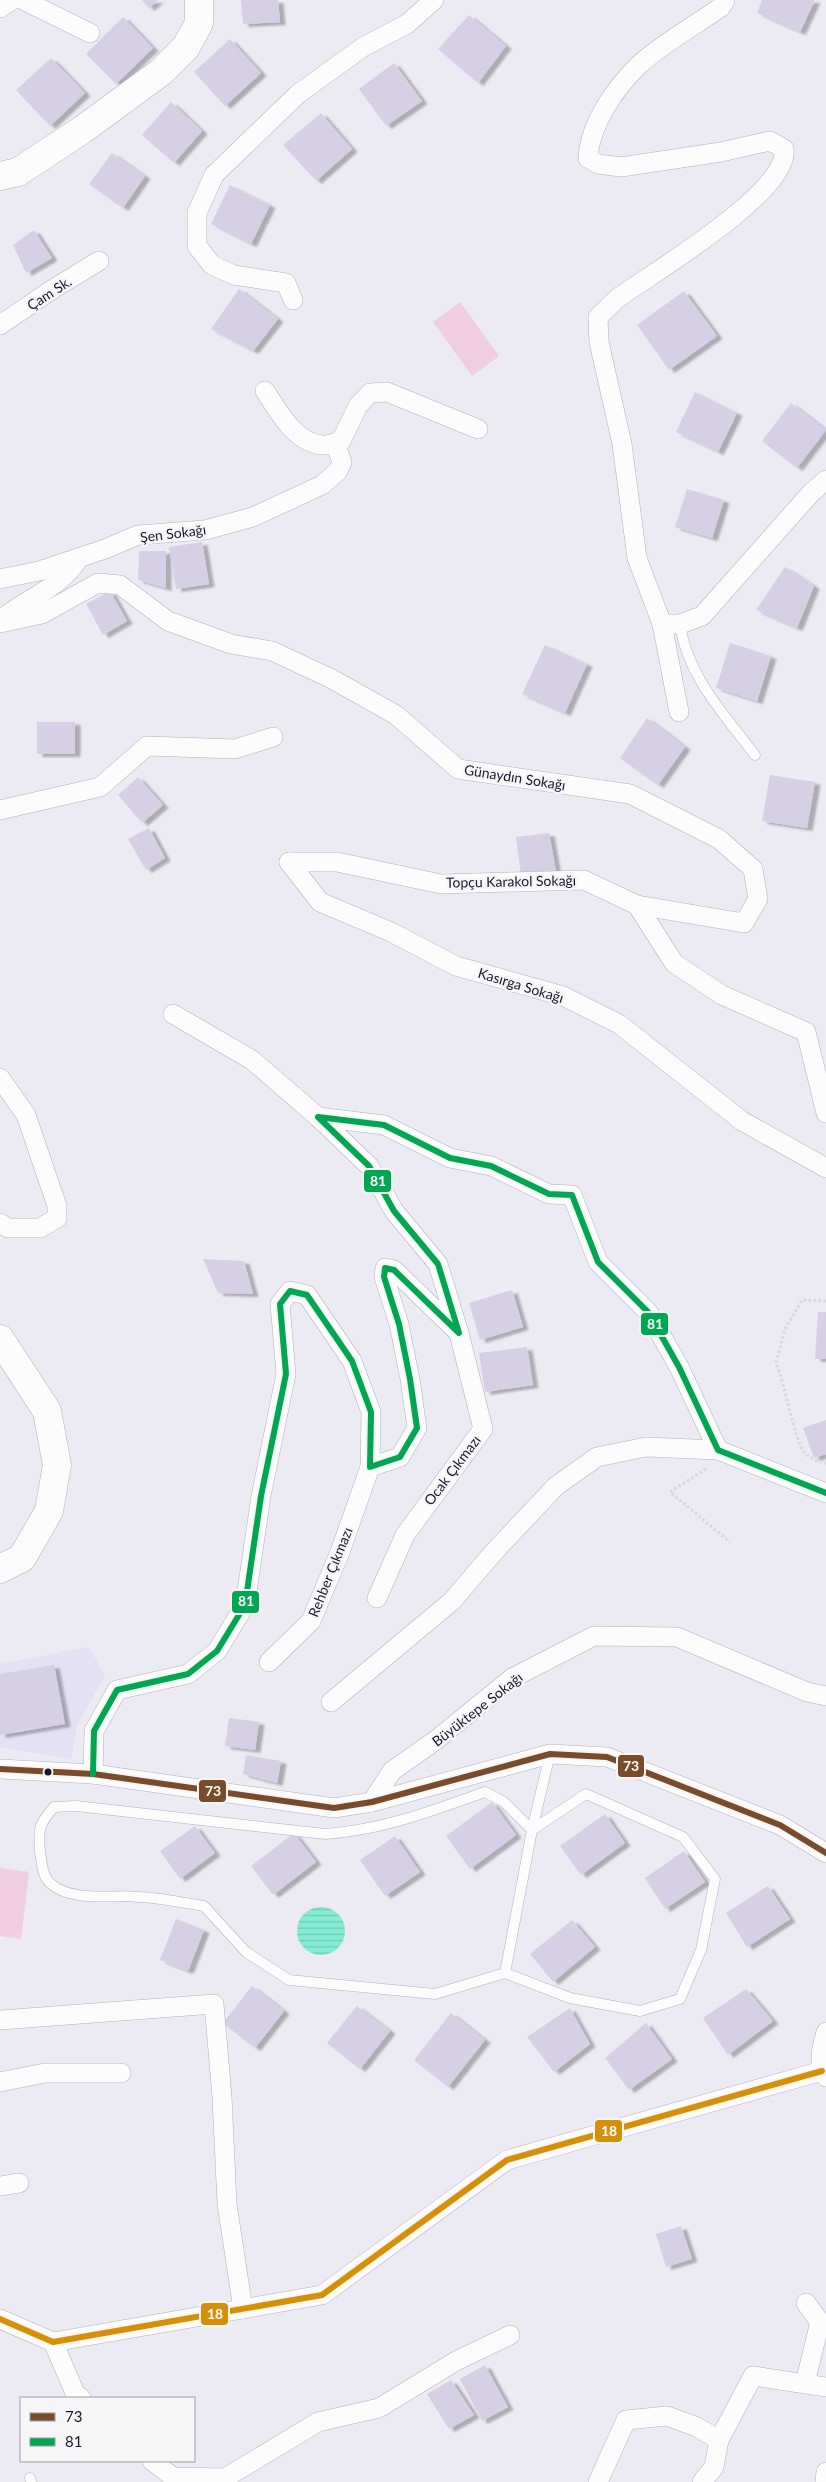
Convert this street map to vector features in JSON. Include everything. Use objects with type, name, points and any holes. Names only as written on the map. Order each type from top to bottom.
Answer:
[{"type":"street","points":[[0,8],[12,0]]},
{"type":"street","points":[[23,0],[90,33]]},
{"type":"street","points":[[3,172],[18,172],[82,130],[161,72],[186,47],[199,23],[198,0]]},
{"type":"street","points":[[293,300],[286,283],[227,272],[212,265],[197,246],[197,213],[214,175],[298,94],[363,47],[407,24],[434,0]]},
{"type":"street","points":[[679,712],[671,624],[637,558],[622,444],[599,342],[598,317],[616,300],[730,221],[780,169],[785,156],[784,149],[770,141],[721,152],[621,167],[598,164],[588,158],[589,142],[610,100],[639,65],[721,8],[725,0]]},
{"type":"street","name":"Çam Sk.","points":[[0,325],[53,289],[99,262]]},
{"type":"street","points":[[265,391],[288,426],[305,439],[323,446],[341,441],[358,406],[370,393],[387,392],[478,429]]},
{"type":"street","name":"Şen Sokağı","points":[[0,579],[39,571],[138,535],[205,530],[253,517],[322,486],[338,471],[342,462],[335,443]]},
{"type":"street","points":[[671,624],[702,616],[811,493],[826,480]]},
{"type":"street","points":[[0,622],[18,606],[60,581],[72,570],[79,558]]},
{"type":"street","name":"Günaydın Sokağı","points":[[0,622],[42,614],[98,583],[120,585],[168,621],[231,644],[272,651],[332,679],[396,715],[458,769],[630,794],[719,839],[752,869],[758,900],[744,923],[637,904]]},
{"type":"street","points":[[0,810],[100,787],[147,746],[234,750],[273,737]]},
{"type":"street","name":"Topçu Karakol Sokağı","points":[[289,862],[337,862],[441,884],[584,880],[637,904]]},
{"type":"street","name":"Kasırga Sokağı","points":[[289,862],[320,902],[392,932],[456,966],[563,996],[619,1024],[742,1121],[826,1168]]},
{"type":"street","points":[[637,904],[674,963],[722,995],[806,1032],[826,1114]]},
{"type":"street","name":"Ocak Çıkmazı","points":[[173,1014],[252,1060],[318,1117],[369,1166],[394,1211],[438,1264],[460,1333],[483,1429],[405,1535],[377,1598]]},
{"type":"street","points":[[0,1078],[26,1115],[57,1206],[57,1218],[40,1228],[8,1228],[0,1223]]},
{"type":"street","points":[[318,1117],[384,1125],[450,1158],[491,1166],[549,1194],[572,1195],[598,1262],[648,1312],[724,1452]]},
{"type":"street","points":[[370,1467],[400,1457],[417,1428],[399,1324],[384,1277],[385,1268],[394,1270],[460,1333]]},
{"type":"street","name":"Rehber Çıkmazı","points":[[93,1774],[94,1731],[118,1690],[188,1674],[218,1651],[245,1605],[261,1496],[286,1374],[280,1304],[290,1291],[307,1295],[352,1361],[371,1412],[370,1467],[340,1552],[310,1621],[269,1662]]},
{"type":"street","points":[[0,1339],[47,1410],[57,1465],[49,1511],[22,1558],[0,1570]]},
{"type":"street","points":[[331,1702],[452,1601],[493,1553],[556,1486],[596,1457],[646,1447],[724,1452],[826,1493]]},
{"type":"street","name":"Büyüktepe Sokağı","points":[[372,1802],[392,1771],[436,1740],[512,1678],[594,1636],[677,1637],[807,1692],[826,1696]]},
{"type":"street","points":[[0,1769],[93,1774],[334,1808],[372,1802],[550,1754],[607,1757],[780,1825],[826,1853]]},
{"type":"street","points":[[0,2020],[214,2004],[222,2097],[227,2204],[243,2309]]},
{"type":"street","points":[[0,2319],[53,2342],[322,2295],[507,2160],[824,2074],[822,2046],[826,2032]]},
{"type":"street","points":[[0,2082],[45,2073],[121,2073]]},
{"type":"street","points":[[0,2186],[19,2183]]},
{"type":"street","points":[[805,2383],[820,2322],[806,2304]]},
{"type":"street","points":[[153,2462],[174,2477],[225,2478],[318,2422],[379,2408],[456,2361],[510,2335]]},
{"type":"street","points":[[53,2342],[75,2393],[80,2397]]},
{"type":"street","points":[[702,2482],[714,2467],[719,2440],[753,2376],[826,2387]]},
{"type":"street","points":[[598,2482],[626,2420],[667,2416],[697,2427],[719,2440]]},
{"type":"street","points":[[825,2482],[826,2472]]},
{"type":"lane","points":[[671,624],[698,680],[755,755]]},
{"type":"lane","points":[[505,1973],[532,1830],[550,1754]]},
{"type":"lane","points":[[485,1792],[504,1802],[532,1830],[586,1794],[683,1838],[715,1879],[700,1950],[680,1999],[640,2010],[570,1998],[505,1973],[435,1994],[289,1980],[246,1952],[204,1906],[140,1897],[99,1896],[67,1892],[50,1883],[42,1869],[39,1840],[41,1822],[54,1808],[76,1806],[325,1834],[350,1832],[396,1822],[485,1792]]},
{"type":"path","points":[[826,1300],[802,1300],[785,1330],[776,1363],[783,1378],[788,1404],[804,1452],[814,1460],[826,1463]]},
{"type":"path","points":[[724,1452],[670,1492],[730,1542]]},
{"type":"shaded area","points":[[460,302],[499,356],[472,376],[433,322]]},
{"type":"shaded area","points":[[89,1647],[105,1676],[78,1723],[71,1759],[0,1747],[0,1664]]},
{"type":"shaded area","points":[[0,1868],[29,1872],[21,1939],[0,1936]]},
{"type":"shaded area","points":[[321,1907],[330,1909],[338,1914],[343,1922],[345,1931],[343,1940],[338,1948],[330,1953],[321,1955],[312,1953],[304,1948],[299,1940],[297,1931],[299,1922],[304,1914],[312,1909]]},
{"type":"building","points":[[142,0],[158,0],[149,8]]},
{"type":"building","points":[[241,0],[278,0],[280,22],[243,24]]},
{"type":"building","points":[[762,0],[815,0],[800,32],[757,13]]},
{"type":"building","points":[[469,15],[506,46],[478,83],[438,49]]},
{"type":"building","points":[[123,17],[153,48],[116,84],[86,54]]},
{"type":"building","points":[[230,39],[261,73],[225,106],[194,72]]},
{"type":"building","points":[[51,58],[85,93],[50,126],[16,90]]},
{"type":"building","points":[[394,63],[422,101],[386,126],[359,89]]},
{"type":"building","points":[[171,102],[202,131],[174,163],[142,135]]},
{"type":"building","points":[[321,113],[352,149],[316,181],[283,145]]},
{"type":"building","points":[[112,153],[145,176],[123,208],[89,184]]},
{"type":"building","points":[[230,185],[270,205],[251,244],[211,224]]},
{"type":"building","points":[[34,230],[52,258],[26,273],[13,245]]},
{"type":"building","points":[[239,289],[278,319],[253,351],[211,329]]},
{"type":"building","points":[[684,291],[717,336],[669,370],[637,325]]},
{"type":"building","points":[[695,392],[737,413],[718,452],[676,432]]},
{"type":"building","points":[[791,403],[826,430],[797,468],[762,441]]},
{"type":"building","points":[[687,489],[724,500],[712,538],[675,527]]},
{"type":"building","points":[[202,542],[209,584],[176,589],[169,547]]},
{"type":"building","points":[[139,551],[166,551],[166,588],[138,580]]},
{"type":"building","points":[[785,567],[814,586],[797,628],[756,610]]},
{"type":"building","points":[[110,591],[127,621],[103,635],[86,604]]},
{"type":"building","points":[[730,643],[771,656],[757,701],[716,688]]},
{"type":"building","points":[[545,645],[587,664],[565,713],[522,694]]},
{"type":"building","points":[[647,718],[685,747],[658,785],[620,758]]},
{"type":"building","points":[[37,722],[75,722],[75,754],[37,754]]},
{"type":"building","points":[[770,775],[815,782],[807,828],[762,821]]},
{"type":"building","points":[[138,777],[163,805],[142,823],[118,795]]},
{"type":"building","points":[[149,828],[165,858],[146,870],[128,839]]},
{"type":"building","points":[[549,833],[556,872],[521,876],[516,837]]},
{"type":"building","points":[[203,1259],[244,1261],[253,1294],[218,1293]]},
{"type":"building","points":[[512,1290],[523,1327],[480,1340],[469,1303]]},
{"type":"building","points":[[818,1312],[826,1312],[826,1359],[815,1359]]},
{"type":"building","points":[[527,1347],[533,1385],[485,1392],[479,1353]]},
{"type":"building","points":[[826,1420],[826,1454],[814,1458],[803,1428]]},
{"type":"building","points":[[54,1665],[65,1724],[0,1735],[0,1674]]},
{"type":"building","points":[[229,1718],[259,1722],[255,1750],[225,1746]]},
{"type":"building","points":[[246,1755],[281,1761],[277,1783],[243,1774]]},
{"type":"building","points":[[492,1802],[516,1835],[470,1869],[446,1836]]},
{"type":"building","points":[[605,1814],[625,1843],[581,1875],[560,1846]]},
{"type":"building","points":[[195,1826],[215,1853],[180,1879],[160,1851]]},
{"type":"building","points":[[294,1833],[316,1862],[273,1895],[251,1866]]},
{"type":"building","points":[[395,1836],[420,1872],[385,1896],[360,1860]]},
{"type":"building","points":[[684,1851],[705,1882],[665,1909],[645,1878]]},
{"type":"building","points":[[768,1886],[790,1919],[747,1947],[726,1913]]},
{"type":"building","points":[[176,1919],[204,1930],[188,1971],[160,1960]]},
{"type":"building","points":[[572,1920],[595,1947],[553,1982],[530,1954]]},
{"type":"building","points":[[252,1986],[284,2011],[255,2048],[223,2023]]},
{"type":"building","points":[[746,1989],[773,2021],[728,2055],[703,2018]]},
{"type":"building","points":[[357,2006],[390,2031],[360,2069],[327,2043]]},
{"type":"building","points":[[570,2008],[590,2044],[554,2072],[527,2037]]},
{"type":"building","points":[[451,2013],[485,2040],[448,2087],[414,2060]]},
{"type":"building","points":[[646,2023],[672,2059],[629,2090],[605,2058]]},
{"type":"building","points":[[681,2226],[692,2259],[666,2267],[656,2234]]},
{"type":"building","points":[[485,2365],[508,2407],[482,2421],[460,2379]]},
{"type":"building","points":[[451,2380],[474,2415],[449,2429],[427,2394]]},
{"type":"transit line","name":"81","points":[[93,1774],[94,1731],[117,1690],[188,1674],[217,1651],[245,1605],[261,1496],[286,1374],[280,1304],[290,1291],[307,1295],[352,1361],[371,1412],[370,1467],[400,1457],[417,1428],[410,1379],[399,1324],[384,1277],[385,1268],[394,1270],[459,1333],[438,1264],[394,1211],[369,1166],[318,1117],[384,1125],[450,1158],[491,1166],[549,1194],[572,1195],[598,1262],[648,1312],[679,1367],[718,1450],[826,1493]]},
{"type":"transit line","name":"73","points":[[0,1769],[93,1774],[334,1808],[372,1802],[550,1754],[607,1757],[780,1825],[826,1853]]},
{"type":"transit line","name":"18","points":[[0,2319],[53,2342],[322,2295],[507,2160],[822,2071]]}]
